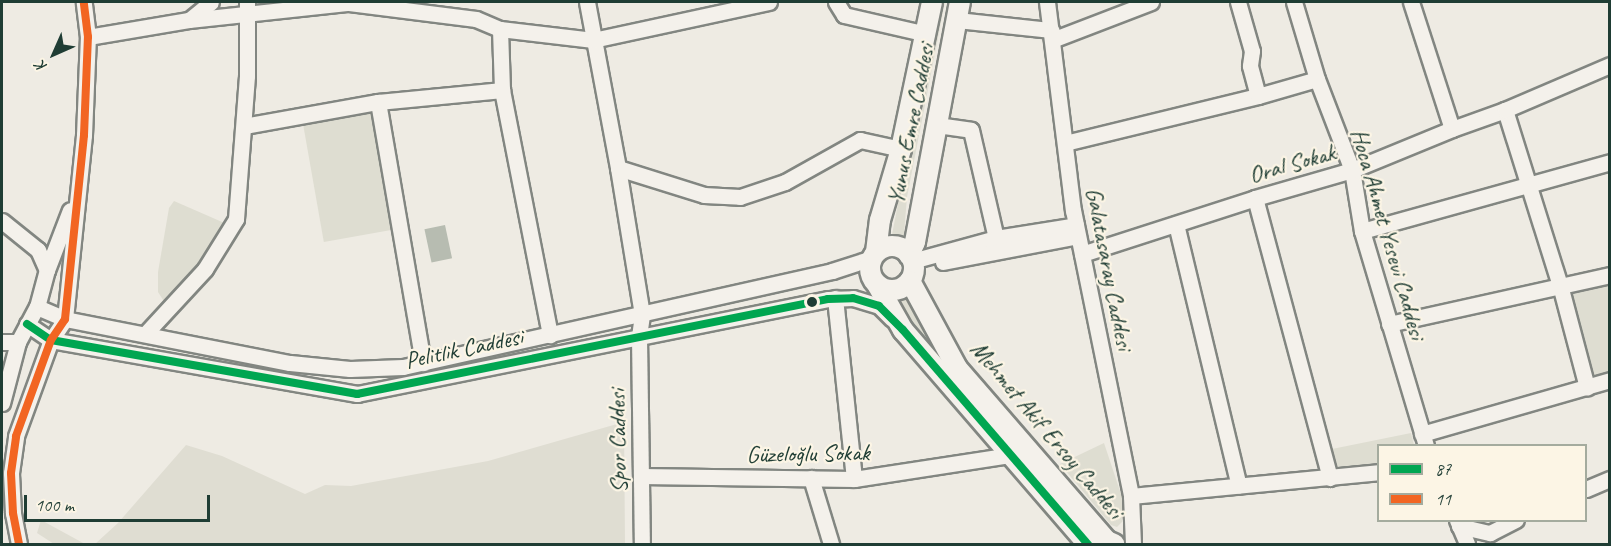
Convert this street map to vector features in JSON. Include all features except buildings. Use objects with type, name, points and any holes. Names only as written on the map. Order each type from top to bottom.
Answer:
[{"type":"main road","name":"Yunus Emre Caddesi","points":[[874,255],[880,220],[901,149],[932,2]]},
{"type":"main road","name":"Yunus Emre Caddesi","points":[[911,266],[958,11]]},
{"type":"main road","points":[[878,286],[891,290],[905,286],[911,266],[903,250],[890,246],[874,255],[871,276],[903,330]]},
{"type":"main road","name":"Mehmet Akif Ersoy Caddesi","points":[[911,266],[957,368],[1107,541],[1114,544]]},
{"type":"main road","name":"Mehmet Akif Ersoy Caddesi","points":[[903,330],[1088,544]]},
{"type":"street","points":[[19,544],[7,506],[6,474],[16,436],[51,340],[65,319],[84,135],[88,37],[84,2]]},
{"type":"street","points":[[189,20],[211,2]]},
{"type":"street","name":"Spor Caddesi","points":[[587,2],[618,168],[642,315],[639,337],[642,544]]},
{"type":"street","points":[[88,37],[189,20],[248,7],[349,3],[476,18],[500,29],[593,40],[769,2]]},
{"type":"street","points":[[836,2],[844,15],[927,34]]},
{"type":"street","name":"Galatasaray Caddesi","points":[[1047,2],[1077,230],[1131,496],[1133,544]]},
{"type":"street","points":[[958,11],[1051,35],[1151,2]]},
{"type":"street","points":[[1238,2],[1252,51],[1251,66],[1258,96]]},
{"type":"street","name":"Hoca Ahmet Yesevi Caddesi","points":[[1294,2],[1317,79],[1352,171],[1362,231],[1424,440]]},
{"type":"street","points":[[1411,2],[1452,129]]},
{"type":"street","points":[[146,333],[205,269],[236,219],[244,126],[248,7]]},
{"type":"street","points":[[500,29],[502,90],[550,335]]},
{"type":"street","name":"Oral Sokak","points":[[1082,254],[1254,198],[1352,171],[1610,65]]},
{"type":"street","points":[[1065,143],[1258,96],[1317,79]]},
{"type":"street","points":[[244,126],[378,102],[502,90]]},
{"type":"street","points":[[378,102],[423,363]]},
{"type":"street","points":[[1505,110],[1560,285],[1587,387]]},
{"type":"street","points":[[937,125],[971,130],[996,238]]},
{"type":"street","points":[[618,168],[704,195],[740,197],[784,182],[860,140],[901,149]]},
{"type":"street","points":[[1362,231],[1610,162]]},
{"type":"street","points":[[2,403],[18,342],[37,307],[47,270],[79,185]]},
{"type":"street","points":[[1254,198],[1330,478]]},
{"type":"street","points":[[2,221],[38,249],[47,270]]},
{"type":"street","points":[[1176,224],[1239,486]]},
{"type":"street","points":[[911,266],[996,238],[1077,230]]},
{"type":"street","points":[[911,266],[1077,230]]},
{"type":"street","name":"Pelitlik Caddesi","points":[[37,307],[65,319],[146,333],[290,363],[350,369],[403,367],[832,271],[874,255]]},
{"type":"street","points":[[1389,324],[1610,275]]},
{"type":"street","points":[[835,298],[854,479]]},
{"type":"street","name":"Pelitlik Caddesi","points":[[27,324],[51,340],[357,394],[835,298],[853,298],[879,306],[903,330]]},
{"type":"street","points":[[2,342],[18,342]]},
{"type":"street","points":[[1424,440],[1610,380]]},
{"type":"street","name":"Güzeloğlu Sokak","points":[[641,476],[854,479],[1011,455]]},
{"type":"street","points":[[1131,496],[1377,472]]},
{"type":"street","points":[[811,478],[831,544]]},
{"type":"street","points":[[1587,489],[1610,478]]},
{"type":"street","points":[[1462,535],[1485,538],[1513,522]]},
{"type":"shaded area","points":[[937,2],[945,2],[907,197],[903,246],[890,245]]},
{"type":"shaded area","points":[[375,106],[397,229],[324,242],[302,119]]},
{"type":"shaded area","points":[[174,201],[229,225],[203,267],[167,306],[158,292],[158,272],[169,208]]},
{"type":"shaded area","points":[[445,225],[452,258],[432,263],[424,229]]},
{"type":"shaded area","points":[[1609,277],[1609,376],[1590,383],[1564,287]]},
{"type":"shaded area","points":[[904,287],[912,310],[941,354],[1098,539],[936,359],[890,297]]},
{"type":"shaded area","points":[[624,422],[625,544],[95,544],[118,523],[186,445],[222,456],[305,494],[325,485],[351,486],[488,461]]},
{"type":"shaded area","points":[[1411,433],[1414,444],[1377,444],[1377,466],[1339,471],[1332,449]]},
{"type":"shaded area","points":[[1104,443],[1124,503],[1122,522],[1117,527],[1111,525],[1060,464]]},
{"type":"shaded area","points":[[41,520],[85,544],[54,544],[37,533]]},
{"type":"transit line","name":"11","points":[[19,544],[13,513],[11,473],[16,436],[51,340],[65,319],[84,135],[88,37],[84,2]]},
{"type":"transit line","name":"87","points":[[27,324],[51,340],[357,394],[828,299],[853,298],[879,306],[903,330],[1088,544]]}]
